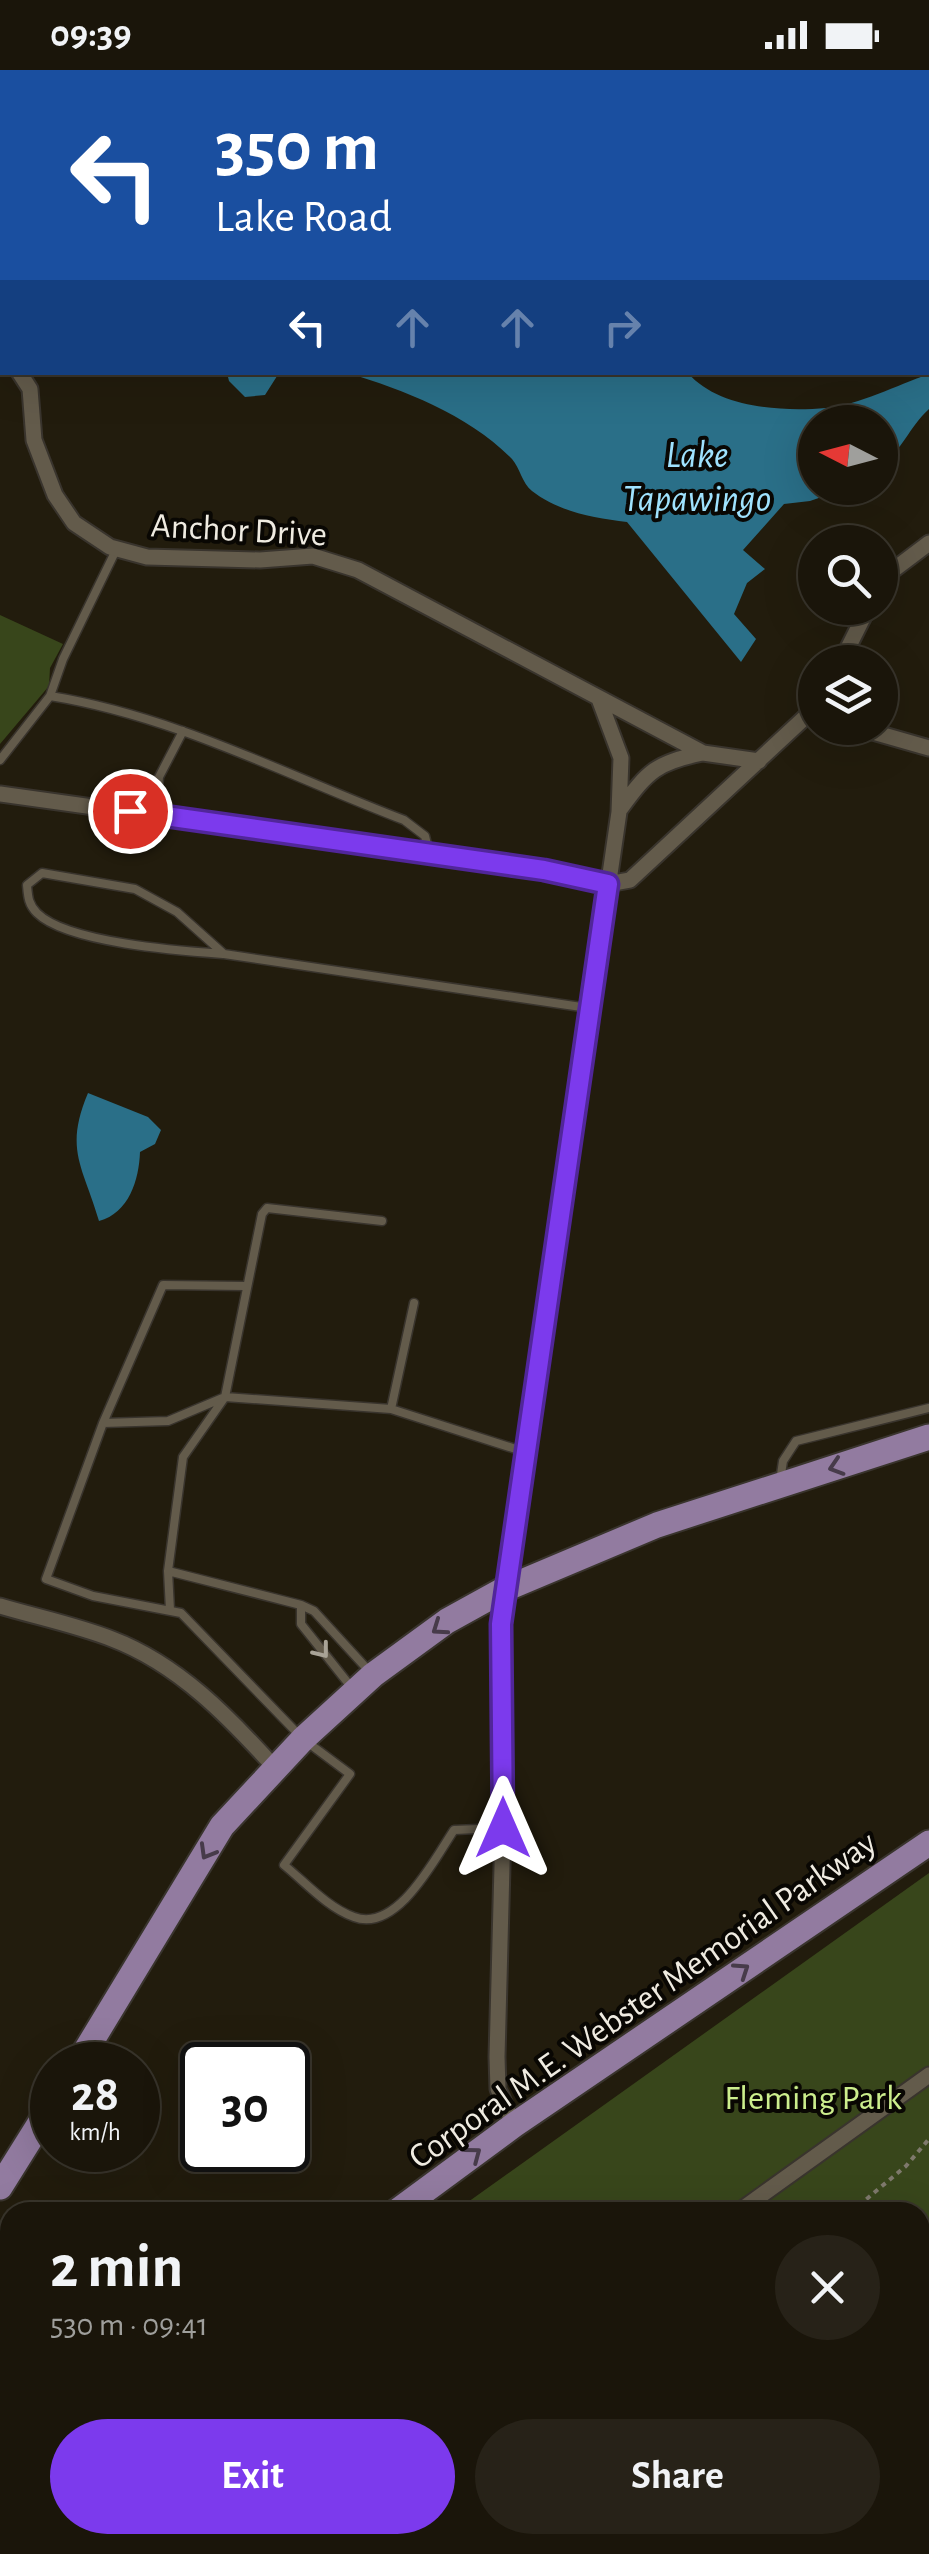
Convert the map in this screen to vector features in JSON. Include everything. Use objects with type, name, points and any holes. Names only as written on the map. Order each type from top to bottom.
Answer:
[{"type":"main road","points":[[91,2042],[222,1826],[303,1739],[364,1684],[448,1621],[506,1589],[658,1526],[929,1437]]},
{"type":"main road","name":"Corporal M.E. Webster Memorial Parkway","points":[[410,2202],[514,2125],[929,1843]]},
{"type":"main road","points":[[0,2187],[30,2139]]},
{"type":"street","name":"Anchor Drive","points":[[22,375],[30,389],[34,440],[55,495],[74,523],[117,549],[147,557],[260,560],[313,556],[358,570],[703,753],[759,761]]},
{"type":"street","points":[[898,566],[929,543]]},
{"type":"street","points":[[514,2125],[498,2089],[497,2073],[503,1828],[501,1624],[618,812],[620,758],[599,698]]},
{"type":"street","points":[[0,794],[429,853],[608,884],[630,880],[798,724]]},
{"type":"street","points":[[898,739],[929,748]]},
{"type":"street","name":"Anchor Drive","points":[[618,812],[651,770],[669,760],[703,753]]},
{"type":"street","points":[[0,1606],[112,1638],[142,1653],[174,1672],[232,1720],[274,1768]]},
{"type":"street","points":[[752,2202],[929,2075]]},
{"type":"lane","points":[[0,760],[50,696],[63,659],[117,549]]},
{"type":"lane","points":[[50,696],[149,718],[404,820],[425,836],[429,853]]},
{"type":"lane","points":[[156,814],[159,777],[183,731]]},
{"type":"lane","points":[[224,954],[177,912],[135,889],[42,872],[27,885],[28,900],[39,916],[89,935],[158,949],[224,954],[588,1008]]},
{"type":"lane","points":[[170,1610],[168,1571],[182,1457],[225,1396],[244,1286],[262,1214],[267,1208],[382,1221]]},
{"type":"lane","points":[[244,1286],[162,1285],[103,1423],[46,1580],[93,1596],[181,1612],[303,1739],[350,1774],[284,1865],[342,1912],[358,1919],[376,1920],[392,1912],[454,1830],[503,1828]]},
{"type":"lane","points":[[390,1409],[414,1303]]},
{"type":"lane","points":[[103,1423],[168,1420],[225,1396],[390,1409],[525,1452]]},
{"type":"lane","points":[[779,1486],[782,1461],[796,1441],[929,1408]]},
{"type":"lane","points":[[168,1571],[314,1611],[364,1684]]},
{"type":"lane","points":[[301,1605],[301,1624],[364,1684]]},
{"type":"path","points":[[863,2202],[906,2166],[929,2139]]},
{"type":"green space","points":[[0,615],[63,644],[50,668],[49,686],[0,744]]},
{"type":"green space","name":"Fleming Park","points":[[929,1873],[929,2202],[468,2202]]},
{"type":"water","points":[[228,375],[278,375],[265,395],[245,397]]},
{"type":"water","name":"Lake Tapawingo","points":[[354,375],[690,375],[733,401],[798,409],[798,502],[784,504],[743,550],[765,569],[747,583],[734,614],[756,639],[741,662],[627,522],[590,516],[554,504],[532,491],[512,459],[495,443],[456,417],[413,396]]},
{"type":"water","name":"Lake Tapawingo","points":[[929,375],[929,409],[898,448],[898,405],[842,405]]},
{"type":"water","points":[[88,1093],[148,1117],[161,1130],[155,1144],[140,1152],[134,1184],[125,1203],[99,1221],[77,1144],[77,1129]]},
{"type":"route","points":[[130,811],[544,870],[608,884],[501,1624],[503,1828]]}]
